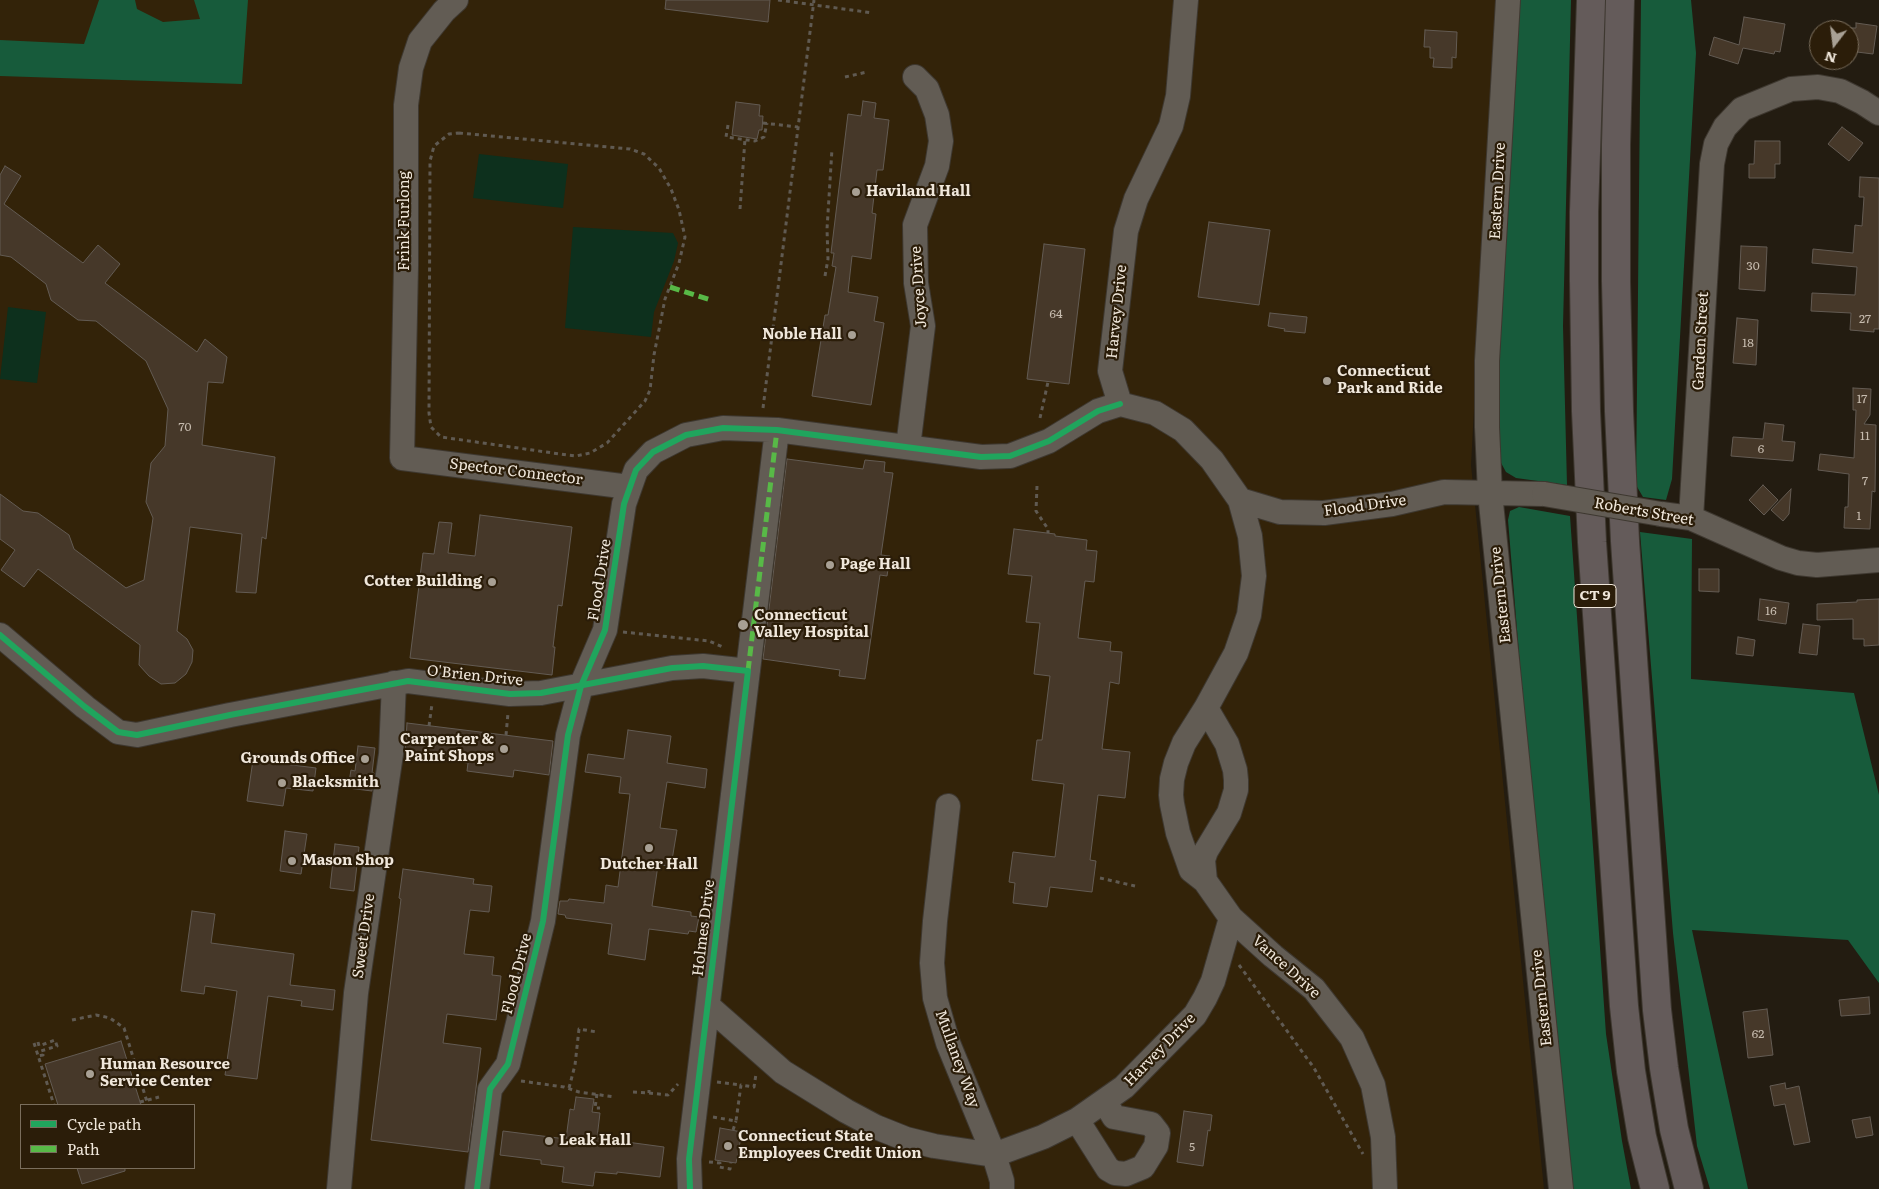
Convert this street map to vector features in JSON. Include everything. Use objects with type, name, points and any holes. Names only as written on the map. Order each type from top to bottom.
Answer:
[{"type":"highway","name":"CT 9","points":[[1592,0],[1584,212],[1586,411],[1592,542],[1624,1006],[1631,1071],[1642,1137],[1655,1189]]},
{"type":"highway","name":"CT 9","points":[[1620,0],[1616,145],[1616,281],[1624,541],[1657,1010],[1674,1129],[1689,1189]]},
{"type":"street","name":"Frink Furlong","points":[[402,458],[406,266],[406,105],[411,68],[420,41],[444,11],[456,0]]},
{"type":"street","name":"Harvey Drive","points":[[1120,404],[1110,371],[1126,231],[1136,200],[1171,126],[1178,96],[1186,0]]},
{"type":"street","name":"Eastern Drive","points":[[1508,0],[1487,361],[1487,427],[1490,493],[1560,1189]]},
{"type":"street","name":"Joyce Drive","points":[[908,448],[923,326],[916,283],[916,225],[937,166],[941,140],[937,115],[927,89],[915,77]]},
{"type":"street","name":"Garden Street","points":[[1691,518],[1712,164],[1716,144],[1725,127],[1742,109],[1767,97],[1791,89],[1818,87],[1840,91],[1879,113]]},
{"type":"street","name":"Flood Drive","points":[[477,1189],[490,1089],[508,1064],[543,921],[568,735],[582,686],[605,630],[624,504],[636,470],[653,452],[686,436],[723,428],[777,430],[981,457],[1010,456],[1049,441],[1098,411],[1120,404]]},
{"type":"street","points":[[1120,404],[1154,413],[1183,430],[1212,460],[1240,500],[1250,536],[1254,576],[1249,615],[1236,653],[1206,708],[1187,737],[1172,778],[1172,804],[1184,852],[1191,870],[1205,882],[1231,918]]},
{"type":"street","name":"Holmes Drive","points":[[690,1189],[689,1159],[777,430]]},
{"type":"street","name":"Spector Connector","points":[[402,458],[629,487]]},
{"type":"street","name":"Flood Drive","points":[[1240,500],[1280,512],[1324,513],[1392,504],[1444,492],[1490,493]]},
{"type":"street","name":"Roberts Street","points":[[1490,493],[1544,494],[1691,518],[1781,558],[1798,563],[1817,565],[1879,560]]},
{"type":"street","name":"O'Brien Drive","points":[[0,635],[85,707],[118,732],[137,735],[408,681],[510,694],[541,693],[672,668],[703,666],[748,671]]},
{"type":"street","name":"Sweet Drive","points":[[339,1189],[356,993],[391,754],[394,683]]},
{"type":"street","points":[[1205,882],[1204,860],[1206,851],[1228,812],[1236,790],[1235,770],[1227,744],[1206,708]]},
{"type":"street","name":"Mullaney Way","points":[[948,806],[934,929],[932,963],[935,998],[948,1043],[994,1155],[1002,1181],[1002,1189]]},
{"type":"street","name":"Harvey Drive","points":[[994,1155],[1043,1137],[1083,1129],[1110,1109],[1124,1087],[1195,1015],[1206,998],[1213,981],[1231,918]]},
{"type":"street","name":"Vance Drive","points":[[1231,918],[1273,956],[1314,989],[1352,1038],[1373,1085],[1383,1137],[1385,1189]]},
{"type":"street","points":[[708,1006],[762,1065],[783,1072],[876,1127],[906,1139],[934,1146],[994,1155]]},
{"type":"street","points":[[1083,1129],[1108,1169],[1115,1173],[1126,1174],[1143,1166],[1156,1146],[1158,1133],[1151,1124],[1110,1109]]},
{"type":"path","points":[[778,0],[814,2],[873,12]]},
{"type":"path","points":[[763,408],[814,2]]},
{"type":"path","points":[[845,77],[867,72]]},
{"type":"path","points":[[728,125],[726,137],[745,140],[760,140],[766,132],[765,123],[798,126]]},
{"type":"path","points":[[458,133],[630,148],[644,154],[659,168],[671,189],[679,210],[685,237],[680,263],[665,299],[654,354],[650,390],[645,401],[607,443],[590,453],[576,456],[440,437],[431,427],[429,413],[430,161],[434,146],[449,134],[458,133]]},
{"type":"path","points":[[740,209],[745,140]]},
{"type":"path","points":[[825,276],[828,259],[827,229],[832,149]]},
{"type":"path","points":[[1040,418],[1048,382]]},
{"type":"path","points":[[1037,486],[1036,511],[1048,529],[1048,533]]},
{"type":"path","points":[[1100,878],[1135,886]]},
{"type":"path","points":[[1234,958],[1314,1068],[1366,1158]]},
{"type":"path","points":[[72,1020],[96,1015],[110,1018],[124,1028],[148,1104]]},
{"type":"path","points":[[568,1088],[579,1029],[597,1032]]},
{"type":"path","points":[[38,1056],[42,1055],[41,1051],[57,1046],[55,1040],[39,1046],[36,1043],[38,1056],[54,1104]]},
{"type":"path","points":[[735,1084],[754,1087],[762,1065]]},
{"type":"path","points":[[567,1072],[572,1074]]},
{"type":"path","points":[[498,1078],[615,1097]]},
{"type":"path","points":[[633,1092],[668,1095],[682,1080]]},
{"type":"path","points":[[134,1084],[141,1082]]},
{"type":"path","points":[[733,1130],[742,1085]]},
{"type":"path","points":[[597,1094],[595,1108],[600,1108]]},
{"type":"path","points":[[140,1102],[159,1097]]},
{"type":"path","points":[[716,1118],[736,1121]]},
{"type":"path","points":[[689,1159],[720,1164],[719,1168],[730,1169],[730,1162]]},
{"type":"shaded area","name":"Connecticut Valley Hospital","points":[[0,0],[1496,0],[1471,465],[1544,1189],[0,1189]]},
{"type":"green space","points":[[99,0],[135,0],[137,9],[163,22],[200,19],[194,0],[248,0],[242,84],[0,76],[0,40],[84,44]]},
{"type":"green space","points":[[1519,0],[1571,0],[1563,326],[1567,485],[1516,478],[1506,472],[1500,461],[1497,420]]},
{"type":"green space","points":[[1641,0],[1691,0],[1696,53],[1672,479],[1666,500],[1643,497],[1636,485]]},
{"type":"green space","points":[[479,154],[568,164],[563,208],[473,198]]},
{"type":"green space","points":[[573,227],[673,233],[678,243],[674,261],[654,312],[651,337],[565,328]]},
{"type":"green space","points":[[8,307],[46,312],[37,383],[0,379]]},
{"type":"green space","points":[[1519,507],[1570,516],[1606,1034],[1631,1189],[1573,1189],[1530,788],[1508,520],[1510,511]]},
{"type":"green space","points":[[1640,532],[1692,539],[1691,679],[1854,693],[1879,795],[1879,983],[1848,940],[1692,930],[1748,1189],[1710,1189],[1697,1146],[1673,933]]},
{"type":"building","points":[[666,0],[770,0],[768,22],[665,9]]},
{"type":"building","points":[[1744,17],[1785,24],[1780,52],[1775,51],[1774,54],[1743,48],[1738,64],[1709,55],[1714,37],[1739,45]]},
{"type":"building","points":[[1859,23],[1877,26],[1873,54],[1859,52]]},
{"type":"building","points":[[1425,30],[1457,32],[1456,58],[1452,57],[1452,68],[1433,67],[1434,58],[1430,58],[1430,47],[1424,47]]},
{"type":"building","points":[[863,101],[876,103],[874,118],[889,120],[883,170],[877,170],[872,213],[876,214],[871,259],[852,256],[848,292],[878,297],[874,321],[884,323],[871,405],[812,396],[825,315],[828,315],[836,267],[832,266],[834,253],[831,253],[848,114],[861,116]]},
{"type":"building","points":[[736,102],[760,105],[759,116],[763,116],[762,130],[759,130],[757,139],[732,135]]},
{"type":"building","points":[[1842,127],[1863,143],[1849,161],[1828,144]]},
{"type":"building","points":[[1755,141],[1780,141],[1780,164],[1775,164],[1775,178],[1749,178],[1749,164],[1754,164]]},
{"type":"building","points":[[5,166],[21,176],[4,204],[83,263],[98,245],[120,264],[105,283],[197,352],[205,339],[227,357],[223,383],[208,382],[202,445],[275,457],[266,539],[262,537],[256,593],[236,592],[242,534],[190,527],[177,631],[187,639],[193,650],[192,662],[186,674],[175,683],[161,684],[149,676],[139,665],[140,645],[38,569],[24,587],[1,570],[15,550],[0,539],[0,494],[23,511],[38,513],[69,535],[74,549],[126,588],[144,580],[153,518],[146,502],[151,463],[165,446],[168,409],[146,361],[96,321],[78,320],[51,300],[46,284],[11,257],[0,255],[0,175]]},
{"type":"building","points":[[1860,177],[1879,178],[1879,329],[1874,329],[1874,332],[1850,330],[1851,313],[1811,311],[1812,293],[1855,295],[1857,267],[1812,263],[1813,249],[1853,253],[1855,225],[1862,226],[1864,197],[1859,197]]},
{"type":"building","points":[[1209,222],[1270,230],[1259,305],[1198,297]]},
{"type":"building","points":[[1044,244],[1085,249],[1069,384],[1027,379]]},
{"type":"building","points":[[1741,246],[1767,247],[1765,291],[1739,289]]},
{"type":"building","points":[[1270,313],[1307,317],[1305,333],[1284,331],[1285,329],[1268,326]]},
{"type":"building","points":[[1737,318],[1758,320],[1756,365],[1733,363]]},
{"type":"building","points":[[1853,388],[1871,389],[1870,415],[1864,424],[1876,425],[1875,492],[1872,491],[1870,529],[1844,528],[1845,507],[1848,507],[1849,474],[1818,470],[1820,454],[1854,458],[1856,410],[1853,410]]},
{"type":"building","points":[[1765,423],[1784,425],[1782,441],[1795,442],[1793,461],[1731,456],[1733,437],[1763,439]]},
{"type":"building","name":"Page Hall","points":[[787,459],[863,469],[865,460],[885,462],[884,472],[893,473],[881,555],[890,556],[887,576],[880,575],[865,679],[839,676],[840,670],[763,659]]},
{"type":"building","points":[[1763,485],[1778,500],[1764,515],[1749,500]]},
{"type":"building","points":[[1791,489],[1789,514],[1783,521],[1771,510]]},
{"type":"building","name":"Cotter Building","points":[[480,515],[572,527],[562,606],[558,605],[552,675],[410,658],[423,553],[434,554],[439,522],[452,523],[448,553],[475,556]]},
{"type":"building","points":[[1014,529],[1087,540],[1086,550],[1097,551],[1094,582],[1085,581],[1078,638],[1111,642],[1110,651],[1122,652],[1119,684],[1110,682],[1102,749],[1130,752],[1125,798],[1098,795],[1090,860],[1096,861],[1092,892],[1050,887],[1047,907],[1013,903],[1015,883],[1009,882],[1013,852],[1055,857],[1064,784],[1032,780],[1037,740],[1042,740],[1050,676],[1034,674],[1040,623],[1026,622],[1032,576],[1008,574]]},
{"type":"building","points":[[1699,569],[1719,569],[1719,592],[1699,591]]},
{"type":"building","points":[[1760,599],[1789,603],[1786,624],[1758,620]]},
{"type":"building","points":[[1879,599],[1879,645],[1864,646],[1864,639],[1853,639],[1853,619],[1817,620],[1817,604]]},
{"type":"building","points":[[1803,624],[1820,626],[1817,655],[1799,653]]},
{"type":"building","points":[[1738,637],[1755,640],[1753,656],[1736,654]]},
{"type":"building","name":"Carpenter & Paint Shops","points":[[407,723],[553,741],[549,775],[514,770],[513,777],[467,771],[468,763],[405,755]]},
{"type":"building","name":"Dutcher Hall","points":[[628,730],[671,736],[667,763],[707,769],[705,788],[667,782],[660,828],[677,830],[671,866],[658,865],[652,906],[691,912],[691,916],[699,917],[696,932],[689,931],[688,934],[649,929],[645,960],[608,954],[612,924],[566,918],[565,915],[558,914],[560,901],[568,901],[569,899],[604,903],[606,885],[618,887],[630,794],[619,793],[621,777],[585,772],[588,754],[624,759]]},
{"type":"building","name":"Grounds Office","points":[[358,746],[375,748],[372,791],[348,788],[351,770],[355,771]]},
{"type":"building","name":"Blacksmith","points":[[253,760],[316,768],[313,791],[286,788],[283,806],[247,801]]},
{"type":"building","name":"Mason Shop","points":[[285,831],[307,834],[301,874],[280,871]]},
{"type":"building","points":[[335,844],[359,847],[354,891],[330,888]]},
{"type":"building","points":[[403,869],[474,879],[473,884],[492,886],[489,912],[470,910],[464,954],[494,957],[492,975],[501,976],[496,1020],[447,1014],[443,1043],[481,1048],[468,1152],[371,1140],[401,899],[399,898]]},
{"type":"building","points":[[192,911],[215,914],[211,943],[294,954],[290,985],[335,990],[333,1010],[301,1006],[302,1001],[268,996],[257,1079],[225,1075],[237,991],[205,986],[204,994],[181,991]]},
{"type":"building","points":[[1869,997],[1870,1014],[1841,1016],[1839,1000]]},
{"type":"building","points":[[1767,1009],[1773,1055],[1748,1058],[1743,1012]]},
{"type":"building","name":"Human Resource Service Center","points":[[121,1041],[141,1104],[58,1104],[45,1064]]},
{"type":"building","points":[[1785,1083],[1786,1089],[1799,1086],[1810,1142],[1794,1145],[1785,1104],[1774,1106],[1770,1086]]},
{"type":"building","name":"Leak Hall","points":[[576,1097],[594,1099],[592,1112],[600,1113],[597,1138],[664,1147],[660,1177],[617,1172],[617,1174],[595,1172],[593,1186],[562,1182],[564,1167],[541,1164],[541,1160],[500,1155],[503,1131],[566,1139],[570,1109],[574,1110]]},
{"type":"building","points":[[1184,1111],[1212,1115],[1203,1166],[1177,1162]]},
{"type":"building","points":[[1870,1117],[1873,1135],[1856,1138],[1852,1120]]},
{"type":"building","name":"Connecticut State Employees Credit Union","points":[[720,1128],[742,1132],[736,1163],[715,1160]]},
{"type":"building","points":[[77,1169],[125,1169],[125,1171],[82,1184]]},
{"type":"marked path","points":[[670,287],[711,300]]},
{"type":"marked path","points":[[748,671],[777,430]]},
{"type":"cycle path","points":[[477,1189],[490,1089],[508,1064],[543,921],[568,735],[581,686],[605,630],[624,504],[636,470],[653,452],[686,435],[723,428],[777,430],[981,457],[1010,456],[1049,441],[1098,411],[1120,404]]},
{"type":"cycle path","points":[[0,635],[85,707],[118,732],[137,735],[408,681],[510,694],[541,693],[672,668],[703,666],[748,671],[689,1159],[690,1189]]},
{"type":"place","name":"Haviland Hall","points":[[856,192]]},
{"type":"place","name":"Noble Hall","points":[[852,335]]},
{"type":"place","name":"Connecticut Park and Ride","points":[[1327,381]]},
{"type":"place","name":"Page Hall","points":[[830,565]]},
{"type":"place","name":"Cotter Building","points":[[492,582]]},
{"type":"place","name":"Connecticut Valley Hospital","points":[[743,625]]},
{"type":"place","name":"Carpenter & Paint Shops","points":[[504,749]]},
{"type":"place","name":"Grounds Office","points":[[365,759]]},
{"type":"place","name":"Blacksmith","points":[[282,783]]},
{"type":"place","name":"Dutcher Hall","points":[[649,848]]},
{"type":"place","name":"Mason Shop","points":[[292,861]]},
{"type":"place","name":"Human Resource Service Center","points":[[90,1074]]},
{"type":"place","name":"Leak Hall","points":[[549,1141]]},
{"type":"place","name":"Connecticut State Employees Credit Union","points":[[728,1146]]}]
